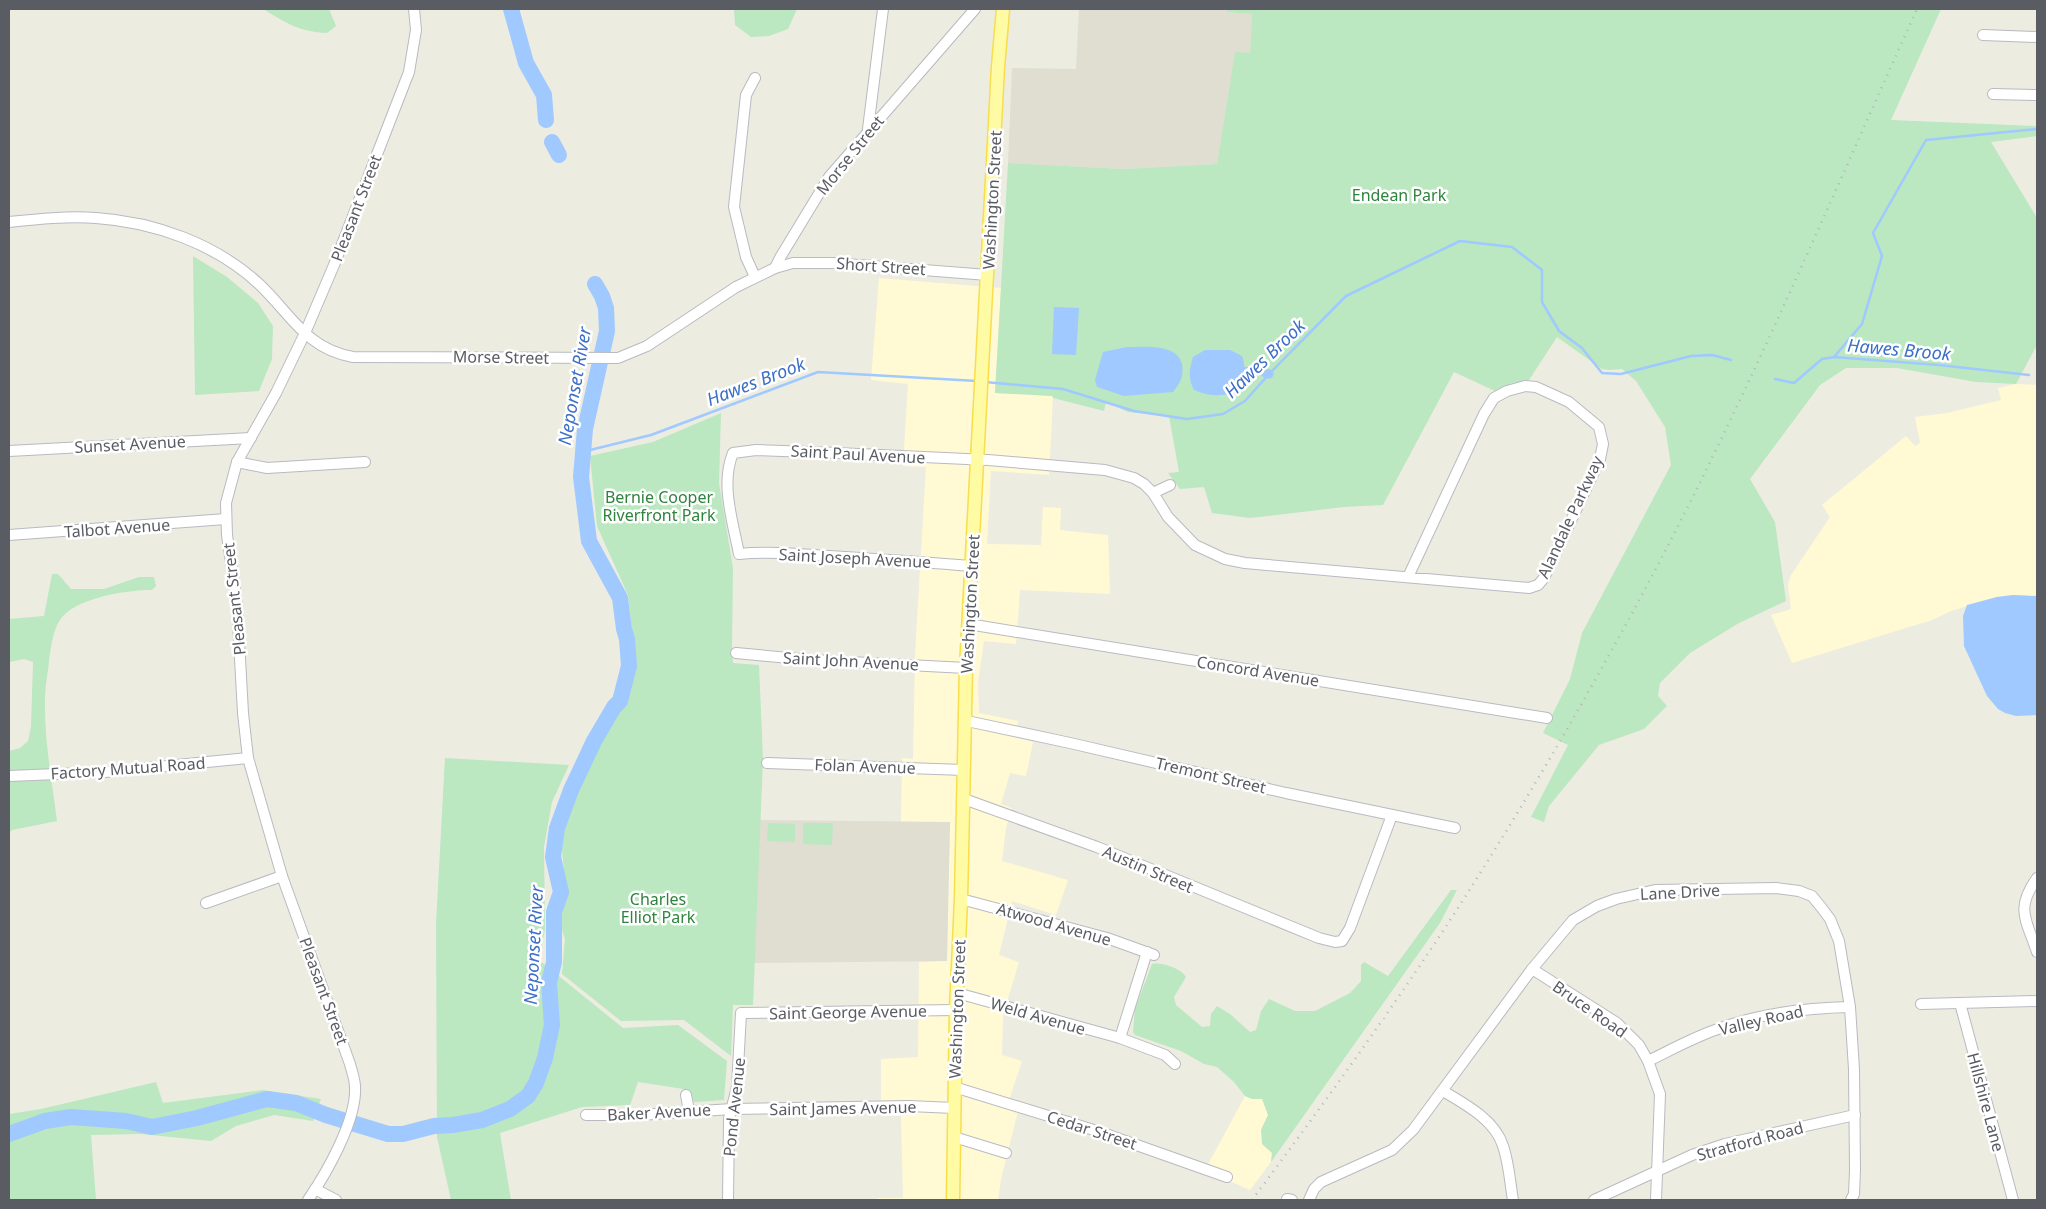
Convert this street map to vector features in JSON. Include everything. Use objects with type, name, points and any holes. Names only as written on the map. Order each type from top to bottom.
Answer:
[{"type":"main road","name":"Washington Street","points":[[953,1200],[956,1010],[967,722],[966,668],[998,67],[1003,9]]},
{"type":"street","name":"Pleasant Street","points":[[308,1200],[338,1150],[351,1110],[355,1088],[350,1064],[282,876],[248,758],[237,604],[226,519],[226,503],[237,462],[271,403],[305,333],[334,265],[409,72],[416,30],[414,9]]},
{"type":"street","points":[[868,130],[883,9]]},
{"type":"street","name":"Morse Street","points":[[9,222],[53,218],[96,218],[142,225],[191,240],[222,257],[249,276],[305,333],[329,351],[353,357],[618,358],[647,346],[734,288],[775,268],[780,256],[820,190],[868,130],[975,9]]},
{"type":"street","points":[[1983,35],[2037,37]]},
{"type":"street","points":[[755,78],[746,95],[734,208],[746,257],[755,277]]},
{"type":"street","points":[[1993,94],[2037,95]]},
{"type":"street","name":"Short Street","points":[[775,268],[793,263],[810,262],[988,275]]},
{"type":"street","name":"Alandale Parkway","points":[[977,460],[1105,470],[1134,478],[1153,493],[1168,517],[1183,535],[1195,544],[1225,559],[1244,563],[1529,588],[1538,585],[1544,578],[1600,459],[1602,444],[1599,427],[1569,402],[1536,387],[1515,388],[1494,398],[1484,414],[1408,577]]},
{"type":"street","name":"Sunset Avenue","points":[[9,451],[250,438]]},
{"type":"street","name":"Saint Paul Avenue","points":[[739,554],[726,478],[732,453],[756,450],[837,452],[977,460]]},
{"type":"street","points":[[237,462],[267,468],[365,462]]},
{"type":"street","points":[[1153,493],[1170,485]]},
{"type":"street","name":"Talbot Avenue","points":[[9,535],[226,519]]},
{"type":"street","name":"Saint Joseph Avenue","points":[[739,554],[812,555],[971,566]]},
{"type":"street","name":"Concord Avenue","points":[[968,624],[1547,718]]},
{"type":"street","name":"Saint John Avenue","points":[[736,653],[810,660],[966,668]]},
{"type":"street","name":"Tremont Street","points":[[967,722],[1455,828]]},
{"type":"street","name":"Factory Mutual Road","points":[[9,776],[105,772],[248,758]]},
{"type":"street","name":"Folan Avenue","points":[[767,763],[964,770]]},
{"type":"street","name":"Austin Street","points":[[964,799],[1097,847],[1276,921],[1331,941],[1342,941],[1350,928],[1392,815]]},
{"type":"street","points":[[206,903],[282,876]]},
{"type":"street","points":[[2037,878],[2026,896],[2023,912],[2037,952]]},
{"type":"street","name":"Lane Drive","points":[[1309,1200],[1314,1189],[1321,1182],[1392,1150],[1412,1130],[1532,969],[1573,920],[1610,901],[1656,890],[1776,888],[1799,891],[1812,896],[1830,919],[1839,941],[1850,1007],[1855,1115],[1854,1194],[1851,1200]]},
{"type":"street","name":"Atwood Avenue","points":[[961,898],[1107,938],[1151,954],[1120,1038]]},
{"type":"street","name":"Bruce Road","points":[[1532,969],[1617,1023],[1639,1045],[1648,1062],[1660,1094],[1656,1200]]},
{"type":"street","name":"Weld Avenue","points":[[957,993],[1120,1038],[1165,1055],[1175,1064]]},
{"type":"street","points":[[1921,1004],[2037,1001]]},
{"type":"street","name":"Hillshire Lane","points":[[1960,1003],[2013,1200]]},
{"type":"street","name":"Valley Road","points":[[1648,1062],[1695,1038],[1739,1022],[1805,1010],[1850,1007]]},
{"type":"street","name":"Saint George Avenue","points":[[741,1013],[956,1010]]},
{"type":"street","name":"Pond Avenue","points":[[728,1200],[729,1119],[737,1087],[741,1013]]},
{"type":"street","name":"Cedar Street","points":[[954,1087],[1097,1131],[1227,1177]]},
{"type":"street","points":[[1443,1090],[1470,1108],[1495,1131],[1503,1145],[1514,1200]]},
{"type":"street","points":[[686,1095],[689,1111]]},
{"type":"street","name":"Saint James Avenue","points":[[732,1108],[909,1106],[954,1108]]},
{"type":"street","name":"Baker Avenue","points":[[586,1115],[639,1115],[732,1108]]},
{"type":"street","name":"Stratford Road","points":[[1594,1200],[1657,1170],[1725,1144],[1855,1115]]},
{"type":"street","points":[[954,1137],[1006,1153]]},
{"type":"street","points":[[315,1189],[336,1200]]},
{"type":"shaded area","points":[[1079,9],[1226,9],[1227,12],[1252,14],[1250,53],[1235,53],[1217,164],[1124,169],[1008,163],[1012,68],[1076,69]]},
{"type":"shaded area","points":[[879,278],[1001,288],[995,393],[1053,396],[1049,475],[991,471],[987,544],[1041,545],[1043,507],[1061,508],[1060,530],[1108,535],[1110,594],[1020,590],[1016,644],[984,641],[978,682],[979,713],[1018,721],[1015,737],[1033,742],[1026,776],[1010,773],[1001,804],[1012,808],[1006,828],[1002,861],[1068,880],[1056,915],[1012,901],[999,955],[1019,962],[1003,1015],[1002,1055],[1022,1061],[1009,1100],[1020,1103],[1001,1179],[998,1200],[877,1200],[877,1198],[903,1198],[901,1116],[881,1116],[881,1059],[918,1057],[919,962],[947,961],[950,822],[901,822],[902,758],[913,759],[915,655],[926,467],[903,466],[908,384],[871,380]]},
{"type":"shaded area","points":[[2016,384],[2037,385],[2037,596],[2013,595],[1996,597],[1951,611],[1932,620],[1792,663],[1771,615],[1791,609],[1788,584],[1791,575],[1830,517],[1822,505],[1906,436],[1915,446],[1920,443],[1915,417],[1947,413],[2001,400],[1998,388]]},
{"type":"shaded area","points":[[760,820],[950,822],[947,961],[754,963]]},
{"type":"shaded area","points":[[1245,1096],[1252,1099],[1262,1099],[1266,1105],[1268,1115],[1261,1130],[1272,1153],[1271,1162],[1250,1190],[1205,1170]]},
{"type":"green space","points":[[263,9],[329,9],[336,26],[327,33],[309,31],[286,22]]},
{"type":"green space","points":[[734,9],[797,9],[788,29],[769,36],[751,37],[735,25]]},
{"type":"green space","name":"Endean Park","points":[[1228,9],[1941,9],[1891,120],[2037,126],[2037,136],[1991,142],[2037,218],[2037,345],[2016,384],[1976,382],[1897,368],[1846,368],[1820,385],[1750,479],[1775,522],[1786,601],[1739,623],[1690,653],[1660,683],[1658,696],[1667,706],[1644,729],[1599,745],[1549,806],[1544,822],[1531,817],[1568,745],[1543,733],[1570,679],[1582,633],[1671,465],[1665,427],[1636,381],[1622,369],[1602,369],[1557,337],[1529,380],[1512,383],[1495,391],[1454,372],[1383,505],[1344,507],[1250,518],[1212,513],[1204,487],[1180,489],[1168,473],[1179,472],[1169,416],[1128,412],[1106,402],[1104,411],[1053,398],[1052,396],[995,393],[1008,163],[1124,169],[1217,164],[1235,52],[1250,53],[1252,14],[1226,12]]},
{"type":"green space","points":[[193,256],[227,277],[258,303],[273,326],[272,359],[259,391],[195,395]]},
{"type":"green space","points":[[721,413],[719,483],[733,568],[733,663],[759,665],[763,759],[753,1005],[733,1005],[731,1056],[684,1020],[621,1021],[562,974],[565,939],[560,924],[560,903],[564,871],[560,830],[593,754],[627,700],[636,663],[628,595],[597,526],[590,456],[653,442]]},
{"type":"green space","points":[[52,574],[58,574],[71,589],[104,589],[139,577],[154,577],[156,586],[152,590],[117,593],[80,604],[70,610],[59,621],[54,632],[45,699],[47,745],[57,821],[12,830],[9,833],[9,751],[20,748],[28,741],[31,727],[33,662],[24,659],[9,662],[9,619],[44,616]]},
{"type":"green space","points":[[445,758],[569,765],[552,802],[544,847],[545,929],[539,960],[623,1028],[678,1025],[727,1061],[724,1100],[694,1102],[690,1090],[638,1082],[630,1105],[582,1107],[500,1133],[511,1200],[451,1200],[437,1137],[436,924]]},
{"type":"green space","points":[[768,823],[795,824],[795,842],[767,841]]},
{"type":"green space","points":[[803,823],[833,823],[832,845],[803,844]]},
{"type":"green space","points":[[1451,890],[1457,890],[1440,923],[1271,1162],[1272,1153],[1262,1144],[1261,1130],[1268,1115],[1262,1099],[1252,1099],[1245,1096],[1234,1082],[1217,1067],[1204,1064],[1181,1051],[1135,1035],[1133,1032],[1135,1009],[1152,964],[1170,966],[1180,971],[1186,977],[1174,997],[1176,1005],[1202,1027],[1210,1026],[1211,1014],[1217,1006],[1230,1014],[1250,1032],[1256,1030],[1261,1011],[1269,999],[1295,1011],[1315,1011],[1350,993],[1361,981],[1361,965],[1364,962],[1388,976]]},
{"type":"green space","points":[[156,1082],[163,1103],[263,1090],[321,1099],[313,1121],[274,1115],[236,1126],[211,1141],[141,1134],[91,1135],[96,1200],[9,1200],[9,1114],[41,1109]]},
{"type":"water","points":[[1054,307],[1079,308],[1076,355],[1052,354]]},
{"type":"water","points":[[1127,347],[1151,347],[1174,352],[1182,364],[1182,376],[1173,392],[1124,396],[1097,387],[1095,380],[1103,352]]},
{"type":"water","points":[[1205,350],[1230,350],[1242,356],[1245,368],[1244,378],[1240,386],[1225,394],[1215,395],[1194,390],[1190,378],[1193,357]]},
{"type":"water","points":[[2013,595],[2037,596],[2037,715],[2016,716],[1998,709],[1987,696],[1964,646],[1963,616],[1967,605]]},
{"type":"waterway","name":"Neponset River","points":[[511,9],[526,63],[544,95],[546,120]]},
{"type":"waterway","points":[[1834,357],[1862,324],[1882,256],[1873,233],[1926,140],[2037,129]]},
{"type":"waterway","name":"Neponset River","points":[[552,142],[559,155]]},
{"type":"waterway","name":"Hawes Brook","points":[[985,382],[1063,389],[1134,411],[1187,419],[1223,414],[1245,401],[1346,296],[1460,241],[1512,247],[1542,270],[1542,302],[1559,331],[1582,348],[1602,373],[1621,374],[1691,356],[1712,355],[1731,360]]},
{"type":"waterway","name":"Neponset River","points":[[9,1134],[45,1121],[71,1117],[126,1121],[152,1127],[197,1118],[267,1099],[296,1103],[326,1115],[388,1134],[403,1134],[434,1126],[482,1120],[510,1109],[528,1096],[536,1083],[545,1058],[552,1025],[549,983],[554,962],[554,912],[561,892],[553,857],[557,828],[571,790],[594,741],[614,707],[620,701],[629,666],[627,639],[620,598],[589,541],[581,477],[585,429],[607,331],[606,308],[595,284]]},
{"type":"waterway","name":"Hawes Brook","points":[[1775,379],[1794,383],[1822,359],[1834,357],[1939,365],[2029,375]]},
{"type":"waterway","points":[[1235,372],[1257,371]]},
{"type":"waterway","name":"Hawes Brook","points":[[582,452],[651,435],[818,372],[977,381]]},
{"type":"waterway","name":"Hawes Brook","points":[[1264,372],[1269,374]]},
{"type":"railway","points":[[1252,1200],[1357,1056],[1458,908],[1512,822],[1589,691],[1662,557],[1762,354],[1917,9]]},
{"type":"park label","name":"Bernie Cooper Riverfront Park","points":[[659,506]]},
{"type":"park label","name":"Charles Elliot Park","points":[[658,908]]}]
